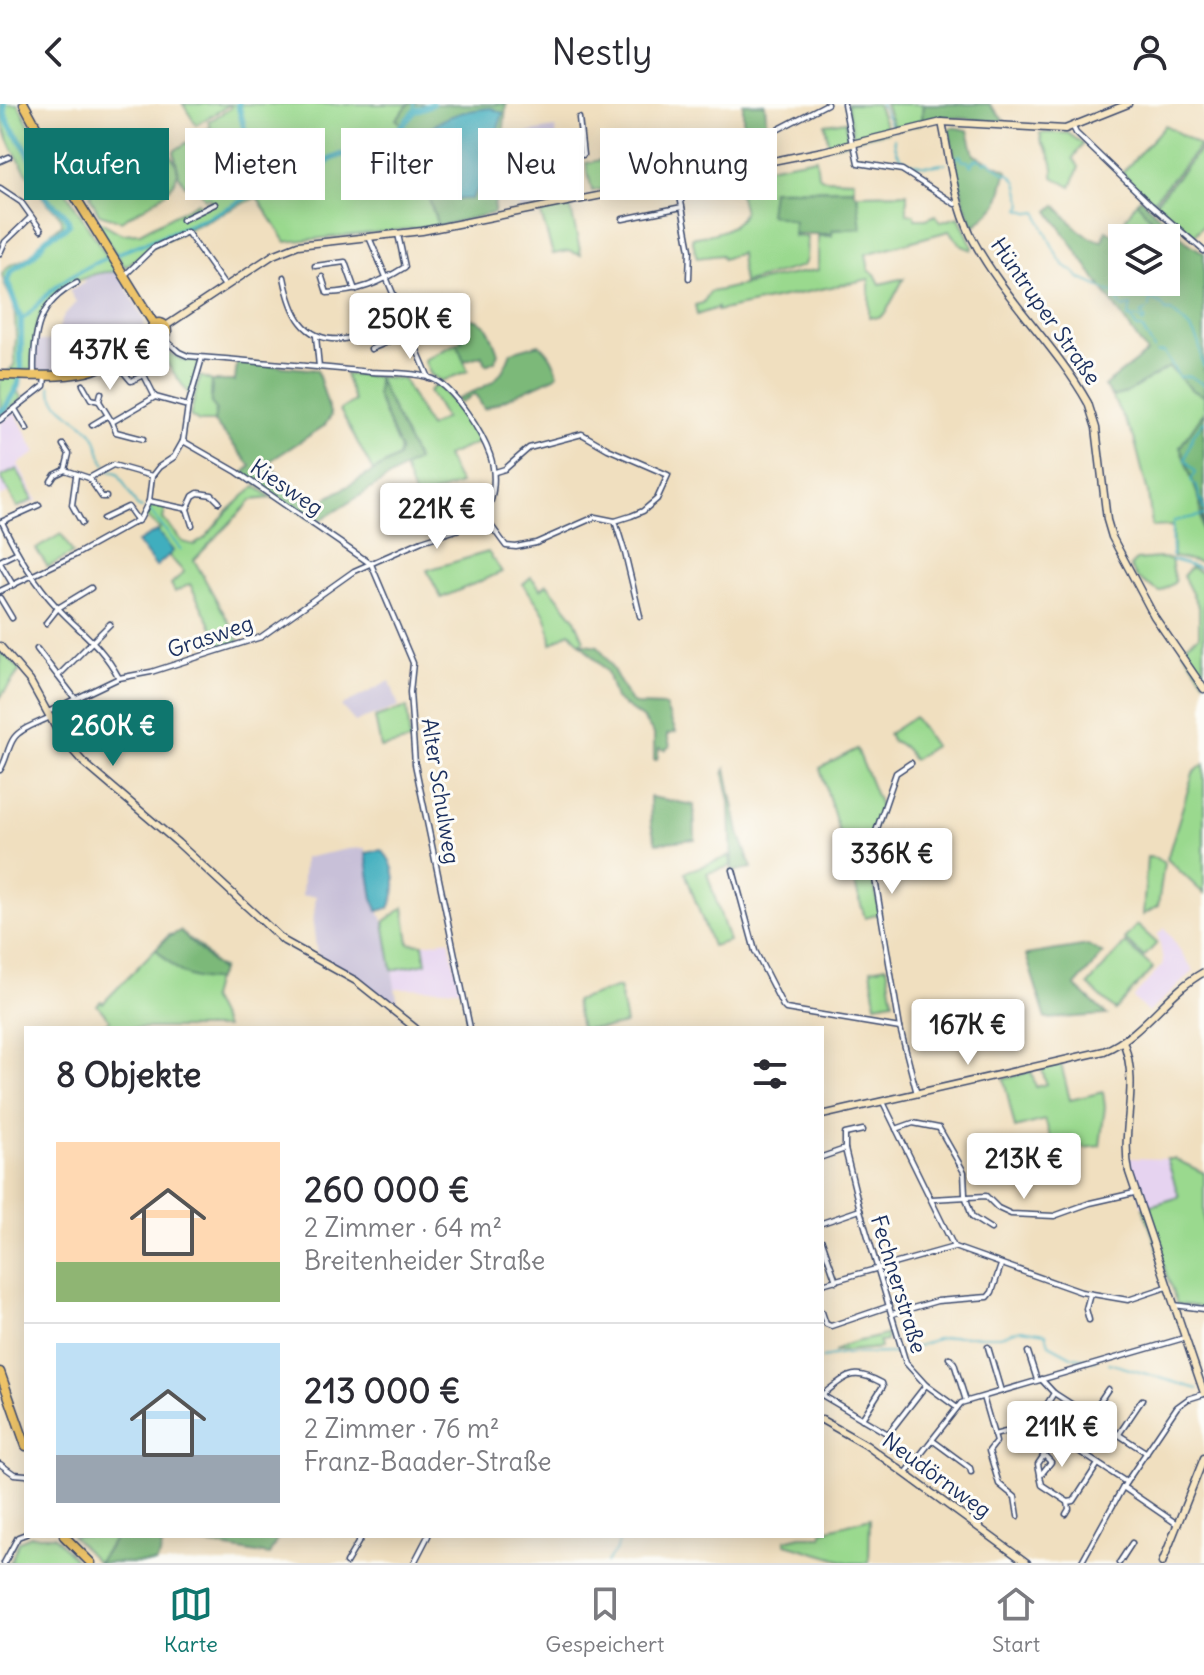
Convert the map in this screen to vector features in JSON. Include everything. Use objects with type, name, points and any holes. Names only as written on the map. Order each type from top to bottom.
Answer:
[{"type":"main road","points":[[24,104],[61,172],[154,324]]},
{"type":"main road","points":[[154,324],[166,326],[163,338],[152,335],[154,324]]},
{"type":"main road","points":[[0,375],[90,371],[118,359],[152,335]]},
{"type":"main road","points":[[0,1372],[24,1440]]},
{"type":"main road","points":[[66,1538],[91,1563]]},
{"type":"street","points":[[777,130],[827,104]]},
{"type":"street","points":[[844,104],[858,163],[902,170],[955,204],[958,202]]},
{"type":"street","points":[[777,160],[942,122],[1073,127],[1128,104]]},
{"type":"street","points":[[579,118],[580,128]]},
{"type":"street","name":"Hüntruper Straße","points":[[942,122],[958,202],[970,234],[986,263],[1088,403],[1096,428],[1107,520],[1112,537],[1154,616],[1204,689]]},
{"type":"street","points":[[1073,127],[1151,205],[1204,251]]},
{"type":"street","points":[[0,161],[9,157]]},
{"type":"street","points":[[0,188],[21,202],[41,230]]},
{"type":"street","points":[[166,326],[293,245],[398,234],[600,195]]},
{"type":"street","points":[[681,200],[690,250],[689,278]]},
{"type":"street","points":[[182,220],[215,204]]},
{"type":"street","points":[[623,219],[682,207]]},
{"type":"street","points":[[0,253],[5,242],[31,217]]},
{"type":"street","points":[[124,276],[153,248],[187,232],[225,286]]},
{"type":"street","points":[[322,277],[327,293],[355,290],[387,279],[405,267],[398,234]]},
{"type":"street","points":[[369,237],[429,378]]},
{"type":"street","points":[[315,266],[345,262],[355,290]]},
{"type":"street","points":[[284,277],[301,324],[316,336],[341,339],[370,333],[375,329],[381,344]]},
{"type":"street","points":[[30,375],[34,344],[43,313],[50,301],[77,283]]},
{"type":"street","points":[[316,336],[319,367]]},
{"type":"street","points":[[163,338],[179,352],[202,357],[429,378],[446,388],[484,440],[495,472],[484,516],[506,546],[536,543],[595,517],[603,516],[615,521],[643,511],[657,499],[668,475],[582,434],[529,448],[505,469],[495,472]]},
{"type":"street","points":[[371,349],[388,342]]},
{"type":"street","points":[[0,591],[138,521],[149,501],[152,476],[174,457],[183,441],[188,406],[202,357]]},
{"type":"street","points":[[120,368],[131,381],[144,375],[149,368]]},
{"type":"street","points":[[0,420],[44,386],[44,375]]},
{"type":"street","points":[[144,375],[155,397]]},
{"type":"street","points":[[83,385],[91,399],[99,401]]},
{"type":"street","points":[[101,393],[99,401],[116,432],[143,439]]},
{"type":"street","points":[[112,422],[155,397],[188,406]]},
{"type":"street","points":[[15,409],[27,429]]},
{"type":"street","points":[[92,425],[107,416]]},
{"type":"street","name":"Kiesweg","points":[[183,441],[237,472],[371,564]]},
{"type":"street","points":[[51,481],[65,470],[69,454],[63,445]]},
{"type":"street","points":[[65,470],[89,478],[113,465],[152,476]]},
{"type":"street","points":[[76,475],[72,505],[82,523]]},
{"type":"street","points":[[89,478],[102,497],[106,497]]},
{"type":"street","points":[[192,525],[187,509],[193,496],[198,493],[212,495],[219,502]]},
{"type":"street","points":[[176,507],[178,500]]},
{"type":"street","points":[[149,501],[187,509]]},
{"type":"street","points":[[39,505],[1,523],[31,577],[58,608],[94,640],[119,678]]},
{"type":"street","points":[[103,519],[128,507],[138,521]]},
{"type":"street","name":"Grasweg","points":[[0,770],[17,735],[74,697],[119,678],[151,672],[261,637],[354,571],[422,541],[467,528],[484,516]]},
{"type":"street","points":[[615,521],[640,616]]},
{"type":"street","points":[[13,585],[0,562],[16,553]]},
{"type":"street","name":"Alter Schulweg","points":[[371,564],[413,663],[410,692],[415,764],[470,1026]]},
{"type":"street","points":[[46,623],[58,608],[91,588]]},
{"type":"street","points":[[0,598],[12,618]]},
{"type":"street","points":[[58,676],[110,624]]},
{"type":"street","points":[[0,646],[30,681],[61,737],[83,762],[284,941],[356,981],[412,1026]]},
{"type":"street","points":[[37,649],[74,697]]},
{"type":"street","points":[[911,763],[896,773],[870,843],[900,1028],[917,1094]]},
{"type":"street","points":[[733,870],[755,951],[786,1009],[900,1028]]},
{"type":"street","points":[[824,1115],[1094,1054],[1123,1041],[1180,988],[1204,972]]},
{"type":"street","points":[[1083,1562],[1125,1485],[1177,1407],[1188,1399],[1204,1394],[1134,1193],[1126,1158],[1131,1096],[1123,1041]]},
{"type":"street","points":[[883,1102],[954,1247]]},
{"type":"street","points":[[896,1129],[913,1123],[939,1128],[964,1172],[965,1195],[972,1217],[991,1229]]},
{"type":"street","points":[[824,1156],[845,1149],[845,1134],[863,1130]]},
{"type":"street","name":"Fechnerstraße","points":[[845,1149],[906,1363],[926,1385],[956,1407]]},
{"type":"street","points":[[931,1199],[986,1196],[998,1208],[1011,1214],[1054,1216],[1090,1203],[1134,1193]]},
{"type":"street","points":[[824,1222],[860,1210]]},
{"type":"street","points":[[824,1247],[836,1281]]},
{"type":"street","points":[[824,1284],[954,1247],[1090,1294],[1128,1300],[1167,1287]]},
{"type":"street","points":[[892,1314],[937,1301],[988,1297],[1001,1265]]},
{"type":"street","points":[[1089,1320],[1086,1303],[1090,1294]]},
{"type":"street","points":[[1174,1305],[1204,1309]]},
{"type":"street","points":[[824,1318],[826,1324],[831,1326],[890,1306]]},
{"type":"street","points":[[906,1473],[956,1407],[966,1401],[1185,1338]]},
{"type":"street","points":[[988,1347],[1001,1391]]},
{"type":"street","points":[[1028,1352],[1039,1380],[1054,1393],[1147,1453]]},
{"type":"street","points":[[949,1358],[954,1363],[966,1401]]},
{"type":"street","points":[[824,1394],[853,1374],[867,1375],[882,1383],[862,1419]]},
{"type":"street","points":[[824,1396],[884,1433],[891,1433],[926,1385]]},
{"type":"street","points":[[1090,1416],[1108,1389]]},
{"type":"street","points":[[1054,1393],[1044,1409],[1051,1433],[1177,1524]]},
{"type":"street","points":[[983,1397],[996,1442],[989,1451],[999,1484],[1015,1497],[1018,1516]]},
{"type":"street","points":[[1119,1434],[1142,1400]]},
{"type":"street","name":"Neudörnweg","points":[[824,1421],[866,1445],[1027,1563]]},
{"type":"street","points":[[994,1435],[1047,1421]]},
{"type":"street","points":[[932,1440],[963,1462]]},
{"type":"street","points":[[1040,1476],[1051,1462],[1043,1455],[1039,1467],[1040,1476],[1042,1485],[1071,1502]]},
{"type":"street","points":[[1163,1562],[1204,1458]]},
{"type":"street","points":[[0,1464],[14,1474],[24,1475]]},
{"type":"street","points":[[1068,1511],[1098,1464]]},
{"type":"street","points":[[1039,1467],[1046,1467]]},
{"type":"street","points":[[4,1563],[18,1537],[24,1535]]},
{"type":"street","points":[[346,1563],[361,1538]]},
{"type":"street","points":[[414,1563],[427,1538]]},
{"type":"street","points":[[1119,1563],[1132,1543]]},
{"type":"shaded area","points":[[518,200],[569,200],[520,210]]},
{"type":"shaded area","points":[[100,271],[117,272],[144,318],[145,332],[123,350],[110,326],[71,345],[81,369],[36,371],[36,341],[54,341],[63,317],[76,302],[69,290],[85,283],[83,278]]},
{"type":"shaded area","points":[[15,412],[36,453],[18,464],[37,501],[17,509],[9,493],[0,497],[0,423]]},
{"type":"shaded area","points":[[390,681],[399,707],[355,722],[341,706]]},
{"type":"shaded area","points":[[365,848],[375,905],[384,922],[399,1010],[355,975],[317,955],[313,924],[316,896],[302,896],[304,858]]},
{"type":"shaded area","points":[[1165,928],[1194,971],[1148,1013],[1133,998],[1162,965],[1158,934]]},
{"type":"shaded area","points":[[449,940],[460,989],[395,988],[392,970],[426,963],[423,944]]},
{"type":"shaded area","points":[[1129,1158],[1167,1159],[1179,1197],[1142,1206]]},
{"type":"green space","points":[[0,104],[18,104],[31,128],[24,128],[24,167],[4,128]]},
{"type":"green space","points":[[183,104],[228,104],[229,105],[196,125]]},
{"type":"green space","points":[[230,104],[409,104],[397,119],[404,128],[341,128],[341,200],[429,200],[438,226],[286,242],[259,200],[325,200],[325,128],[209,128],[208,122],[231,108]]},
{"type":"green space","points":[[409,104],[506,104],[503,128],[478,128],[478,155],[462,175],[462,128],[404,128],[396,119]]},
{"type":"green space","points":[[743,104],[765,104],[767,128],[743,128]]},
{"type":"green space","points":[[847,104],[877,104],[888,132],[854,139]]},
{"type":"green space","points":[[885,104],[923,104],[921,124],[895,130]]},
{"type":"green space","points":[[923,104],[989,104],[1005,122],[944,117],[922,121]]},
{"type":"green space","points":[[846,121],[848,142],[829,146],[825,124]]},
{"type":"green space","points":[[1165,125],[1200,146],[1153,201],[1122,173]]},
{"type":"green space","points":[[952,127],[968,130],[974,155],[1007,170],[998,204],[974,227],[964,203],[949,130]]},
{"type":"green space","points":[[1040,133],[1068,133],[1083,144],[1073,158],[1079,167],[1071,187],[1053,177],[1051,158]]},
{"type":"green space","points":[[185,144],[185,185],[179,175],[174,151]]},
{"type":"green space","points":[[1204,145],[1204,224],[1193,237],[1154,204]]},
{"type":"green space","points":[[169,154],[177,170],[169,189]]},
{"type":"green space","points":[[816,158],[818,175],[824,179],[854,180],[854,189],[777,190],[777,165]]},
{"type":"green space","points":[[600,160],[600,189],[592,191],[586,163]]},
{"type":"green space","points":[[478,188],[478,200],[495,200],[494,213],[438,226],[429,200],[471,198]]},
{"type":"green space","points":[[854,189],[861,228],[833,230],[832,234],[794,234],[794,221],[769,214],[771,200],[777,200],[777,190]]},
{"type":"green space","points":[[907,193],[907,214],[915,214],[915,219],[936,215],[940,222],[959,217],[973,247],[972,250],[962,246],[949,231],[866,254],[869,271],[875,274],[880,284],[904,278],[886,312],[879,318],[869,317],[869,279],[717,311],[717,308],[697,315],[695,305],[703,303],[710,292],[818,270],[818,236],[832,236],[832,230],[860,228],[857,194]]},
{"type":"green space","points":[[1140,198],[1168,224],[1156,224],[1137,201]]},
{"type":"green space","points":[[777,199],[786,216],[794,221],[793,236],[807,237],[803,266],[743,283],[740,253],[723,259],[721,255],[697,258],[692,238],[729,228],[744,212],[741,200]]},
{"type":"green space","points":[[45,200],[71,200],[117,272],[98,273],[79,280],[65,287],[46,305],[36,328],[32,370],[20,370],[16,390],[23,398],[0,418],[0,381],[14,365],[16,337],[14,303],[2,274],[9,266],[34,252],[62,225],[60,217]]},
{"type":"green space","points":[[92,200],[156,200],[121,221],[99,214]]},
{"type":"green space","points":[[251,200],[152,246],[125,267],[94,221],[122,234],[140,233],[198,202],[200,206],[211,201]]},
{"type":"green space","points":[[1137,201],[1156,224],[1122,224]]},
{"type":"green space","points":[[570,205],[581,255],[568,251],[553,254],[540,211]]},
{"type":"green space","points":[[1056,205],[1076,228],[1095,239],[1102,241],[1106,230],[1108,296],[1180,296],[1180,235],[1204,253],[1204,396],[1192,390],[1169,367],[1126,393],[1112,397],[1104,386],[1147,353],[1049,211]]},
{"type":"green space","points":[[463,318],[479,321],[487,328],[498,353],[495,361],[486,365],[482,355],[464,361],[457,343],[462,340],[446,322]]},
{"type":"green space","points":[[110,325],[123,350],[81,369],[71,345]]},
{"type":"green space","points":[[457,343],[468,371],[442,381],[431,375],[424,360]]},
{"type":"green space","points":[[539,344],[553,361],[558,374],[555,377],[484,409],[475,394],[460,403],[457,399],[497,378],[511,352]]},
{"type":"green space","points":[[154,345],[182,360],[200,362],[191,397]]},
{"type":"green space","points":[[237,362],[317,370],[331,416],[324,426],[270,461],[274,470],[315,505],[398,457],[400,450],[377,396],[378,379],[417,460],[316,523],[243,474],[251,466],[214,422],[216,409],[211,403],[212,381],[235,381]]},
{"type":"green space","points":[[1169,367],[1192,390],[1204,396],[1204,412],[1180,447],[1200,501],[1204,563],[1173,557],[1172,526],[1152,527],[1148,493],[1134,438],[1112,397],[1126,393]]},
{"type":"green space","points":[[345,374],[403,379],[429,427],[445,418],[429,391],[438,384],[482,441],[446,456],[460,484],[416,500],[404,468],[417,460],[377,396],[400,450],[398,457],[373,471],[340,410],[354,401]]},
{"type":"green space","points":[[200,376],[212,381],[211,403],[217,409],[214,422],[199,422],[190,416]]},
{"type":"green space","points":[[1204,412],[1204,538],[1200,501],[1180,447]]},
{"type":"green space","points":[[17,469],[33,500],[17,508],[1,477]]},
{"type":"green space","points":[[255,486],[272,498],[252,500],[194,560],[240,642],[222,647],[190,584],[175,592],[171,584],[184,572],[168,555],[173,551],[157,531],[160,529],[146,517],[150,505],[166,507],[163,519],[183,542],[194,545],[205,538]]},
{"type":"green space","points":[[61,534],[73,553],[48,567],[36,549]]},
{"type":"green space","points":[[488,552],[502,572],[441,598],[427,570]]},
{"type":"green space","points":[[1171,559],[1175,582],[1160,592],[1137,578],[1130,566],[1136,560]]},
{"type":"green space","points":[[1191,567],[1204,574],[1204,680],[1182,648],[1199,636],[1199,607],[1183,576]]},
{"type":"green space","points":[[531,577],[541,589],[547,584],[574,617],[584,640],[580,643],[570,632],[551,644],[546,618],[523,584]]},
{"type":"green space","points":[[580,643],[598,646],[630,701],[637,705],[665,706],[676,732],[667,735],[670,746],[665,750],[659,748],[657,760],[654,760],[654,734],[643,719],[615,699],[607,672]]},
{"type":"green space","points":[[0,649],[20,670],[0,698]]},
{"type":"green space","points":[[407,707],[410,741],[381,748],[375,718]]},
{"type":"green space","points":[[914,717],[934,746],[913,760],[888,734]]},
{"type":"green space","points":[[857,749],[881,808],[867,849],[880,914],[865,918],[820,768]]},
{"type":"green space","points":[[1204,764],[1204,894],[1167,859],[1193,773]]},
{"type":"green space","points":[[726,769],[739,833],[752,868],[732,872],[730,802],[724,774]]},
{"type":"green space","points":[[650,797],[694,805],[695,839],[656,843],[651,824]]},
{"type":"green space","points":[[730,856],[731,866],[707,873],[729,941],[712,946],[685,872]]},
{"type":"green space","points":[[1147,857],[1164,863],[1158,906],[1143,915]]},
{"type":"green space","points":[[404,907],[409,943],[423,944],[426,963],[392,970],[384,922]]},
{"type":"green space","points":[[1137,925],[1157,943],[1144,957],[1124,939]]},
{"type":"green space","points":[[180,931],[221,971],[216,980],[197,979],[182,973],[156,949]]},
{"type":"green space","points":[[180,933],[222,968],[216,976],[210,998],[224,1026],[102,1026],[110,1020],[97,1005],[101,1001],[103,1003],[169,935]]},
{"type":"green space","points":[[1125,943],[1153,968],[1115,1010],[1088,985]]},
{"type":"green space","points":[[1088,945],[1103,954],[1075,986],[1107,1015],[1046,1019],[1026,955]]},
{"type":"green space","points":[[887,966],[893,1001],[876,1004],[871,969]]},
{"type":"green space","points":[[619,987],[626,1024],[581,1026],[575,1001]]},
{"type":"green space","points":[[1061,1064],[1070,1100],[1103,1092],[1105,1107],[1100,1146],[1084,1148],[1082,1145],[1059,1153],[1045,1120],[1015,1128],[1004,1079],[1031,1071],[1036,1087],[1046,1084],[1042,1069]]},
{"type":"green space","points":[[1167,1159],[1175,1159],[1204,1173],[1204,1307],[1177,1304],[1143,1208],[1179,1197]]},
{"type":"green space","points":[[887,1334],[886,1341],[879,1342],[880,1348],[835,1352],[847,1344]]},
{"type":"green space","points":[[870,1518],[869,1563],[850,1563],[786,1544],[785,1540],[793,1538],[824,1538],[824,1530]]},
{"type":"green space","points":[[26,1538],[56,1538],[78,1563],[10,1563],[19,1541]]},
{"type":"green space","points":[[74,1538],[115,1538],[97,1562]]},
{"type":"green space","points":[[115,1538],[162,1538],[160,1556],[155,1563],[98,1563]]},
{"type":"green space","points":[[168,1538],[278,1538],[269,1555]]},
{"type":"water","points":[[491,108],[503,113],[498,128],[478,128],[478,189],[471,199],[462,199],[462,128],[432,128],[447,118]]},
{"type":"water","points":[[157,531],[173,551],[156,567],[137,542]]},
{"type":"water","points":[[381,850],[393,869],[395,885],[389,908],[378,911],[373,899],[366,853]]},
{"type":"waterway","points":[[0,411],[5,409],[19,384],[21,368],[21,320],[8,277],[47,238],[69,224],[65,215],[45,196],[29,154],[6,118],[4,104]]},
{"type":"waterway","points":[[238,104],[250,151],[268,174],[280,177],[304,177],[321,169],[329,160],[371,149],[399,129],[415,111],[432,104]]},
{"type":"waterway","points":[[414,104],[415,111]]},
{"type":"waterway","points":[[881,104],[893,130]]},
{"type":"waterway","points":[[894,138],[898,153],[911,163],[946,163]]},
{"type":"waterway","points":[[954,160],[960,155],[971,166],[973,161],[979,159],[985,163],[988,160],[1010,174],[1017,182],[1023,205],[1020,209],[1038,212],[1048,238],[1064,265],[1080,279],[1121,293],[1121,298],[1117,300],[1123,308],[1131,306],[1128,318],[1139,318],[1143,323],[1145,319],[1141,314],[1147,310]]},
{"type":"waterway","points":[[21,320],[52,290],[81,270],[242,200]]},
{"type":"waterway","points":[[1150,307],[1152,300],[1188,326],[1198,342],[1204,367]]},
{"type":"waterway","points":[[1132,320],[1137,328],[1142,328],[1154,349]]},
{"type":"waterway","points":[[1157,353],[1164,352],[1179,377],[1190,376],[1204,385]]},
{"type":"waterway","points":[[50,386],[60,406],[92,432],[105,464]]},
{"type":"waterway","points":[[1204,421],[1193,435],[1185,460],[1196,472],[1191,480],[1204,510]]},
{"type":"waterway","points":[[110,471],[118,473],[137,506],[142,508]]},
{"type":"waterway","points":[[149,510],[181,550]]},
{"type":"waterway","points":[[1172,556],[1174,521],[1204,515]]},
{"type":"waterway","points":[[1172,560],[1204,569]]},
{"type":"waterway","points":[[906,1350],[937,1339],[1000,1336],[1021,1329],[1046,1333],[1049,1344],[1073,1357],[1096,1360]]},
{"type":"waterway","points":[[824,1358],[898,1353]]},
{"type":"waterway","points":[[1109,1363],[1198,1389]]},
{"type":"waterway","points":[[606,1563],[617,1549],[620,1538]]}]
